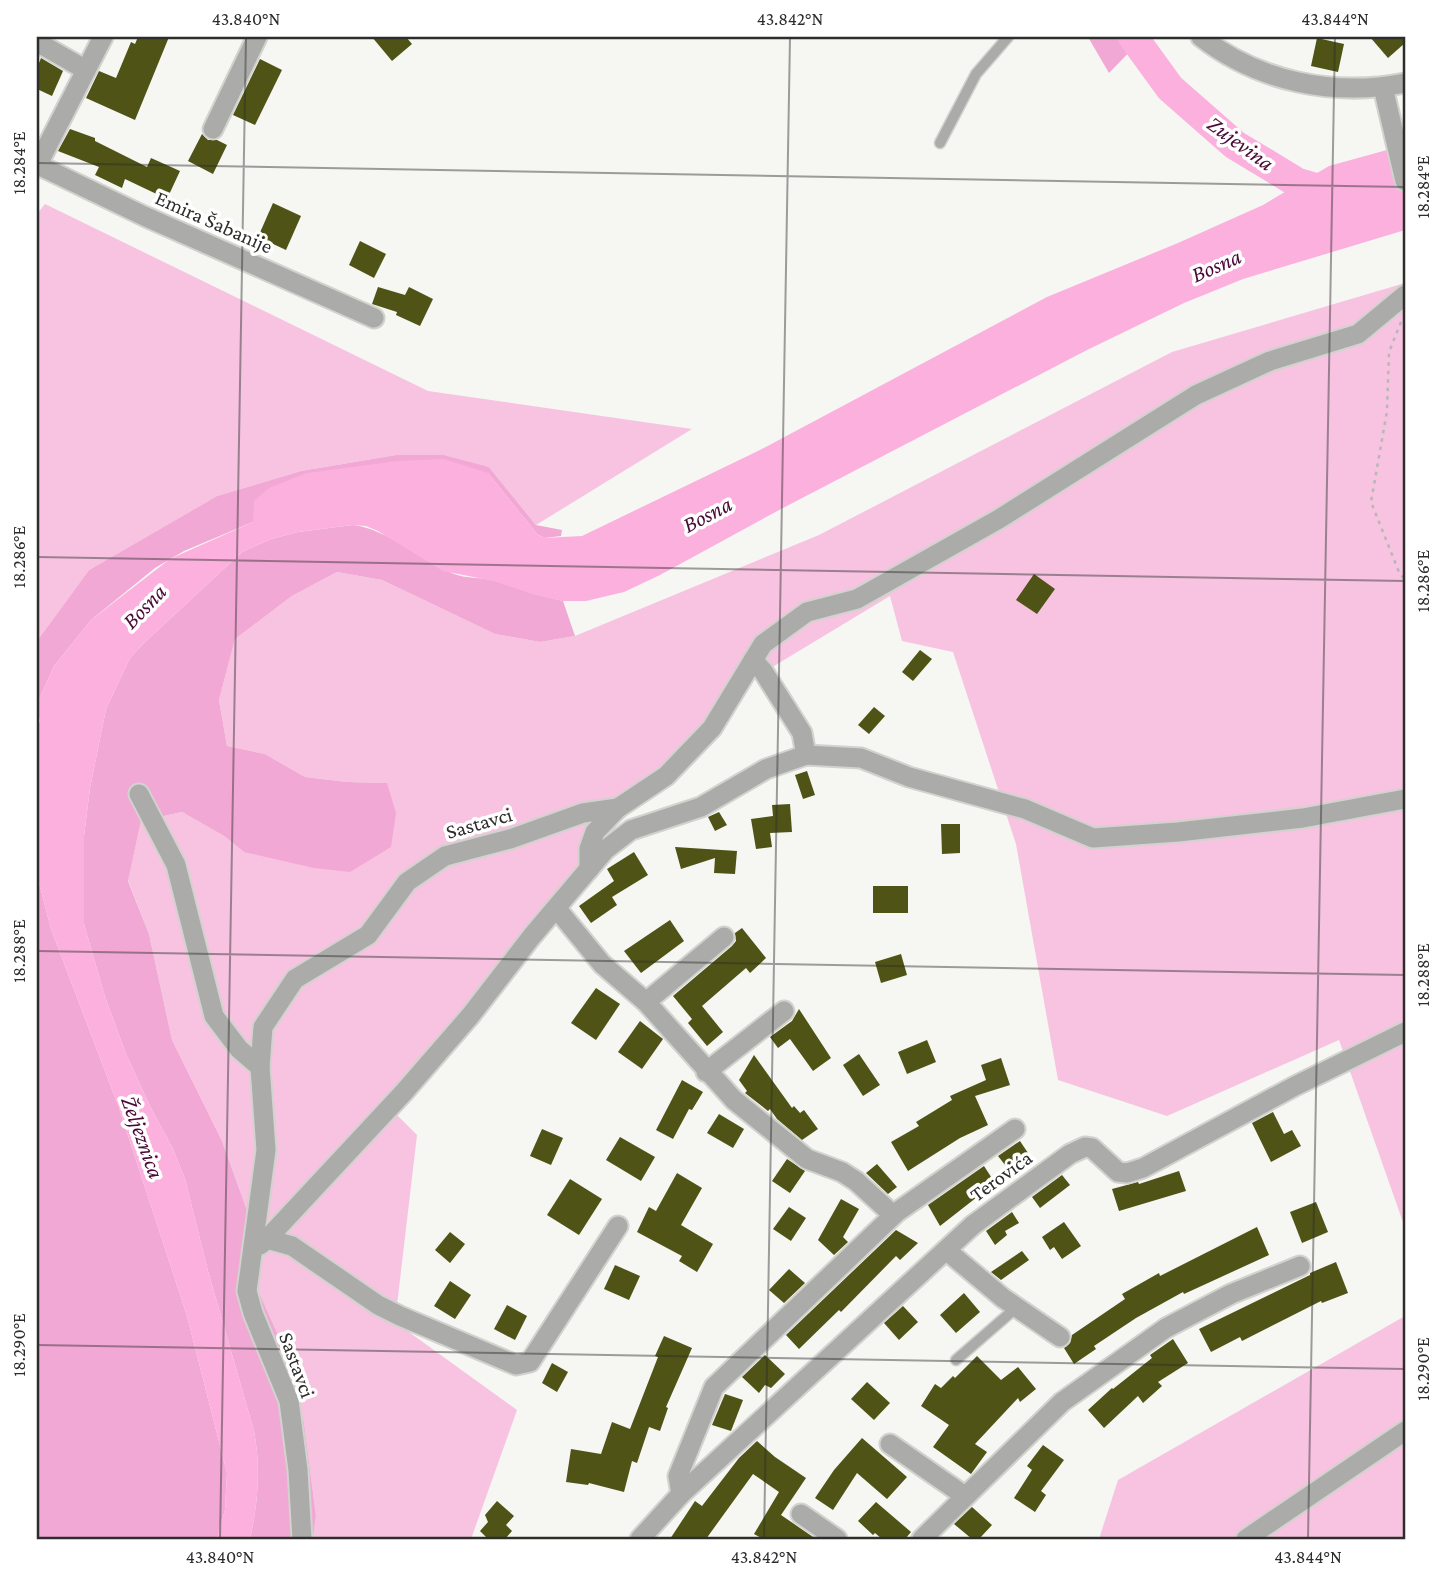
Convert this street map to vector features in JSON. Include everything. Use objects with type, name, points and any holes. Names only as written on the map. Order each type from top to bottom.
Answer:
[{"type":"street","name":"Emira Šabanije","points":[[103,37],[37,166],[374,318]]},
{"type":"street","points":[[213,129],[257,37]]},
{"type":"street","points":[[1201,37],[1245,64],[1302,83],[1328,88],[1383,87],[1405,83]]},
{"type":"street","points":[[37,42],[86,70]]},
{"type":"street","points":[[1383,87],[1405,181]]},
{"type":"street","points":[[589,869],[589,849],[595,832],[618,808],[666,776],[712,728],[763,643],[807,612],[857,599],[999,519],[1196,395],[1270,361],[1357,334],[1405,295]]},
{"type":"street","points":[[753,660],[802,733],[806,755]]},
{"type":"street","points":[[261,1245],[412,1083],[605,850],[631,830],[701,807],[766,769],[806,755],[861,758],[909,777],[1025,809],[1093,838],[1303,818],[1405,799]]},
{"type":"street","points":[[139,794],[176,865],[214,1016],[239,1049],[261,1067]]},
{"type":"street","name":"Sastavci","points":[[302,1539],[298,1470],[289,1401],[253,1313],[247,1291],[249,1269],[261,1245],[266,1150],[261,1067],[263,1027],[296,979],[368,935],[407,882],[445,856],[510,839],[583,813],[618,808]]},
{"type":"street","points":[[557,909],[602,964],[646,1002],[706,1072],[734,1100],[807,1159],[850,1176],[893,1215]]},
{"type":"street","points":[[646,1002],[724,937]]},
{"type":"street","points":[[706,1072],[784,1012]]},
{"type":"street","name":"Terovića","points":[[640,1539],[681,1494],[973,1225],[1070,1154],[1084,1147],[1092,1148],[1118,1172],[1127,1173],[1143,1168],[1295,1086],[1405,1032]]},
{"type":"street","name":"Terovića","points":[[681,1494],[678,1476],[714,1387],[893,1215],[1015,1129]]},
{"type":"street","points":[[261,1245],[292,1246],[378,1305],[516,1365],[524,1365],[530,1362],[618,1226]]},
{"type":"street","points":[[946,1250],[1003,1298],[1060,1337]]},
{"type":"street","points":[[922,1539],[1062,1402],[1166,1328],[1231,1294],[1300,1266]]},
{"type":"street","points":[[1247,1539],[1405,1431]]},
{"type":"street","points":[[890,1444],[965,1496]]},
{"type":"street","points":[[801,1514],[837,1539]]},
{"type":"lane","points":[[940,143],[976,74],[1008,37]]},
{"type":"lane","points":[[956,1360],[1017,1306]]},
{"type":"path","points":[[1405,317],[1389,352],[1387,411],[1371,502],[1399,572],[1405,580]]},
{"type":"shaded area","points":[[1088,37],[1144,37],[1109,73]]},
{"type":"shaded area","points":[[45,204],[428,391],[692,429],[536,525],[489,467],[396,455],[301,471],[217,496],[89,570],[37,641],[37,214]]},
{"type":"shaded area","points":[[1405,283],[1405,1228],[1339,1040],[1167,1116],[1058,1080],[1016,844],[953,652],[902,641],[890,596],[731,692],[650,777],[394,1112],[417,1135],[395,1322],[517,1410],[471,1539],[313,1539],[316,1516],[304,1422],[278,1335],[258,1290],[262,1252],[222,1141],[172,1040],[149,934],[128,880],[141,821],[182,812],[224,836],[244,852],[387,783],[305,777],[265,754],[227,746],[219,700],[235,639],[292,596],[337,572],[382,580],[495,634],[540,642],[575,636],[819,535],[1172,352]]},
{"type":"shaded area","points":[[396,455],[443,455],[489,467],[536,525],[562,530],[561,536],[544,538],[537,534],[488,473],[253,522],[184,551],[155,568],[91,620],[54,666],[37,704],[37,641],[89,570],[217,496],[301,471]]},
{"type":"shaded area","points":[[353,525],[379,532],[454,574],[496,581],[563,601],[575,636],[540,642],[495,634],[382,580],[337,572],[292,596],[235,639],[219,700],[227,746],[265,754],[305,777],[387,783],[396,813],[391,847],[350,872],[314,868],[244,852],[224,836],[182,812],[141,821],[128,881],[149,934],[172,1040],[222,1141],[262,1252],[258,1290],[278,1335],[304,1422],[316,1516],[313,1539],[250,1539],[258,1485],[254,1431],[208,1271],[185,1179],[126,1054],[105,997],[84,924],[84,836],[90,788],[106,709],[130,658],[242,552],[271,539],[298,532]]},
{"type":"shaded area","points":[[37,875],[51,929],[119,1108],[187,1316],[227,1473],[225,1510],[217,1539],[37,1539]]},
{"type":"shaded area","points":[[1405,1316],[1405,1539],[1099,1539],[1118,1480]]},
{"type":"water","points":[[1405,145],[1405,230],[1243,279],[1184,303],[1087,350],[624,592],[586,601],[563,601],[494,581],[443,571],[366,526],[353,525],[298,532],[271,539],[242,552],[130,658],[106,709],[90,788],[84,836],[84,924],[105,997],[126,1054],[185,1179],[208,1271],[254,1431],[258,1485],[250,1539],[217,1539],[225,1510],[227,1473],[187,1316],[119,1108],[51,929],[37,875],[37,723],[40,722],[37,704],[54,666],[91,620],[170,559],[253,522],[254,501],[269,488],[307,473],[397,461],[444,459],[488,473],[537,534],[544,538],[582,536],[760,450],[1047,297],[1263,205],[1329,166]]},
{"type":"building","points":[[138,37],[169,37],[135,120],[86,98],[99,71],[116,78],[131,42],[135,44]]},
{"type":"building","points":[[372,37],[406,37],[412,44],[392,61]]},
{"type":"building","points":[[1370,37],[1405,37],[1405,43],[1388,58]]},
{"type":"building","points":[[1317,38],[1344,44],[1338,72],[1311,66]]},
{"type":"building","points":[[41,58],[63,71],[52,96],[37,89],[37,68]]},
{"type":"building","points":[[260,59],[282,70],[255,125],[233,115]]},
{"type":"building","points":[[70,129],[95,138],[95,141],[147,167],[151,158],[180,171],[167,199],[125,179],[122,188],[95,175],[99,167],[58,151]]},
{"type":"building","points":[[202,134],[208,140],[217,140],[227,145],[213,174],[188,161]]},
{"type":"building","points":[[273,203],[301,216],[286,250],[258,237]]},
{"type":"building","points":[[360,241],[386,254],[374,278],[349,265]]},
{"type":"building","points":[[378,287],[405,295],[409,287],[433,299],[420,326],[396,315],[397,312],[372,304]]},
{"type":"building","points":[[1034,574],[1055,589],[1037,614],[1016,600]]},
{"type":"building","points":[[920,650],[932,659],[913,681],[902,672]]},
{"type":"building","points":[[874,707],[885,716],[869,734],[858,725]]},
{"type":"building","points":[[807,771],[815,795],[803,799],[795,775]]},
{"type":"building","points":[[790,804],[792,832],[770,833],[772,847],[756,849],[751,819],[773,816],[772,805]]},
{"type":"building","points":[[719,812],[727,825],[715,831],[708,817]]},
{"type":"building","points":[[941,824],[960,824],[960,853],[942,854]]},
{"type":"building","points":[[675,847],[737,851],[735,874],[714,873],[715,858],[681,869]]},
{"type":"building","points":[[634,852],[648,875],[612,897],[617,905],[591,923],[579,906],[614,881],[607,869]]},
{"type":"building","points":[[873,886],[908,886],[908,913],[873,913]]},
{"type":"building","points":[[670,920],[684,941],[641,973],[624,951]]},
{"type":"building","points":[[742,928],[766,958],[750,973],[746,968],[702,1006],[723,1032],[707,1046],[688,1023],[692,1019],[673,996],[732,946],[736,941],[735,933]]},
{"type":"building","points":[[901,954],[907,975],[881,983],[875,962]]},
{"type":"building","points":[[596,988],[620,1004],[596,1040],[571,1023]]},
{"type":"building","points":[[799,1009],[831,1058],[813,1071],[790,1039],[778,1048],[770,1037],[792,1021]]},
{"type":"building","points":[[640,1021],[663,1039],[642,1069],[618,1052]]},
{"type":"building","points":[[927,1040],[936,1062],[907,1074],[898,1052]]},
{"type":"building","points":[[859,1054],[880,1085],[863,1096],[843,1065]]},
{"type":"building","points":[[754,1055],[792,1108],[794,1106],[800,1113],[804,1110],[818,1129],[802,1140],[777,1119],[770,1109],[768,1111],[745,1093],[747,1091],[739,1080]]},
{"type":"building","points":[[1001,1058],[1010,1085],[975,1096],[988,1125],[960,1138],[908,1171],[891,1142],[919,1126],[916,1122],[952,1100],[950,1096],[986,1080],[981,1065]]},
{"type":"building","points":[[682,1080],[703,1092],[692,1110],[689,1109],[673,1139],[656,1130]]},
{"type":"building","points":[[1273,1112],[1284,1134],[1292,1130],[1301,1146],[1271,1162],[1252,1123]]},
{"type":"building","points":[[719,1114],[744,1129],[733,1148],[707,1133]]},
{"type":"building","points":[[542,1129],[563,1138],[551,1165],[530,1156]]},
{"type":"building","points":[[620,1137],[655,1157],[641,1181],[606,1160]]},
{"type":"building","points":[[1020,1141],[1030,1156],[1009,1170],[998,1156]]},
{"type":"building","points":[[787,1159],[805,1171],[790,1193],[772,1181]]},
{"type":"building","points":[[877,1164],[897,1187],[888,1194],[866,1173]]},
{"type":"building","points":[[984,1166],[995,1183],[940,1226],[928,1205]]},
{"type":"building","points":[[1179,1171],[1186,1191],[1119,1211],[1112,1189],[1138,1182],[1139,1184]]},
{"type":"building","points":[[677,1173],[702,1188],[681,1225],[713,1244],[697,1272],[679,1261],[682,1256],[637,1232],[649,1207],[656,1211]]},
{"type":"building","points":[[1062,1175],[1070,1185],[1040,1208],[1032,1197]]},
{"type":"building","points":[[570,1179],[602,1199],[579,1235],[547,1215]]},
{"type":"building","points":[[841,1199],[859,1209],[843,1237],[848,1242],[834,1255],[818,1240]]},
{"type":"building","points":[[1316,1202],[1328,1232],[1302,1243],[1290,1212]]},
{"type":"building","points":[[789,1207],[806,1218],[791,1241],[773,1229]]},
{"type":"building","points":[[1012,1212],[1019,1223],[1005,1231],[1007,1235],[995,1245],[986,1231]]},
{"type":"building","points":[[1064,1222],[1081,1246],[1062,1259],[1054,1247],[1050,1250],[1042,1237]]},
{"type":"building","points":[[1257,1227],[1269,1255],[1184,1294],[1183,1292],[1136,1318],[1094,1346],[1096,1349],[1074,1364],[1064,1348],[1070,1343],[1072,1335],[1125,1299],[1122,1294],[1159,1273],[1160,1276]]},
{"type":"building","points":[[896,1230],[918,1243],[900,1260],[896,1256],[841,1312],[839,1310],[799,1349],[786,1335]]},
{"type":"building","points":[[450,1232],[465,1244],[450,1263],[435,1250]]},
{"type":"building","points":[[1022,1251],[1029,1260],[1001,1280],[991,1272]]},
{"type":"building","points":[[1336,1262],[1348,1293],[1322,1303],[1321,1301],[1242,1341],[1240,1337],[1211,1352],[1199,1329]]},
{"type":"building","points":[[615,1265],[640,1276],[629,1300],[604,1289]]},
{"type":"building","points":[[789,1269],[805,1283],[784,1303],[769,1290]]},
{"type":"building","points":[[450,1281],[471,1295],[455,1319],[434,1306]]},
{"type":"building","points":[[964,1293],[980,1312],[956,1333],[940,1315]]},
{"type":"building","points":[[507,1305],[527,1316],[515,1340],[494,1329]]},
{"type":"building","points":[[903,1306],[918,1322],[899,1340],[884,1323]]},
{"type":"building","points":[[664,1336],[692,1348],[666,1407],[668,1408],[660,1431],[649,1427],[637,1463],[632,1461],[624,1492],[589,1483],[566,1482],[571,1449],[601,1454],[612,1422],[630,1429]]},
{"type":"building","points":[[1173,1339],[1188,1363],[1158,1382],[1162,1386],[1143,1403],[1138,1396],[1104,1428],[1088,1410],[1152,1358],[1150,1355]]},
{"type":"building","points":[[765,1355],[785,1374],[771,1388],[765,1385],[759,1393],[742,1377]]},
{"type":"building","points":[[977,1356],[1001,1380],[1018,1367],[1036,1389],[1020,1402],[1018,1398],[975,1444],[987,1452],[971,1474],[933,1447],[949,1425],[921,1406],[935,1384],[941,1388]]},
{"type":"building","points":[[552,1363],[568,1372],[557,1392],[542,1383]]},
{"type":"building","points":[[867,1382],[890,1403],[874,1420],[851,1399]]},
{"type":"building","points":[[725,1394],[743,1400],[731,1431],[712,1425]]},
{"type":"building","points":[[862,1438],[907,1477],[887,1499],[857,1473],[833,1510],[815,1498],[834,1470]]},
{"type":"building","points":[[757,1441],[806,1478],[781,1515],[816,1539],[763,1539],[754,1534],[779,1492],[753,1474],[706,1539],[670,1539],[695,1501],[702,1506],[739,1458]]},
{"type":"building","points":[[1043,1445],[1064,1460],[1041,1491],[1046,1495],[1035,1512],[1014,1498],[1032,1470],[1027,1466]]},
{"type":"building","points":[[497,1501],[514,1516],[506,1525],[512,1531],[505,1539],[488,1539],[480,1531],[488,1522],[485,1515]]},
{"type":"building","points":[[876,1502],[911,1532],[905,1539],[882,1539],[875,1533],[873,1535],[858,1521]]},
{"type":"building","points":[[972,1507],[992,1525],[979,1539],[972,1539],[954,1524]]},
{"type":"waterway","name":"Zujevina","points":[[1133,37],[1170,88],[1235,145],[1298,183],[1336,194]]},
{"type":"water label","name":"Bosna","points":[[1216,265]]},
{"type":"water label","name":"Bosna","points":[[707,514]]},
{"type":"water label","name":"Bosna","points":[[144,606]]},
{"type":"water label","name":"Željeznica","points":[[143,1137]]}]
